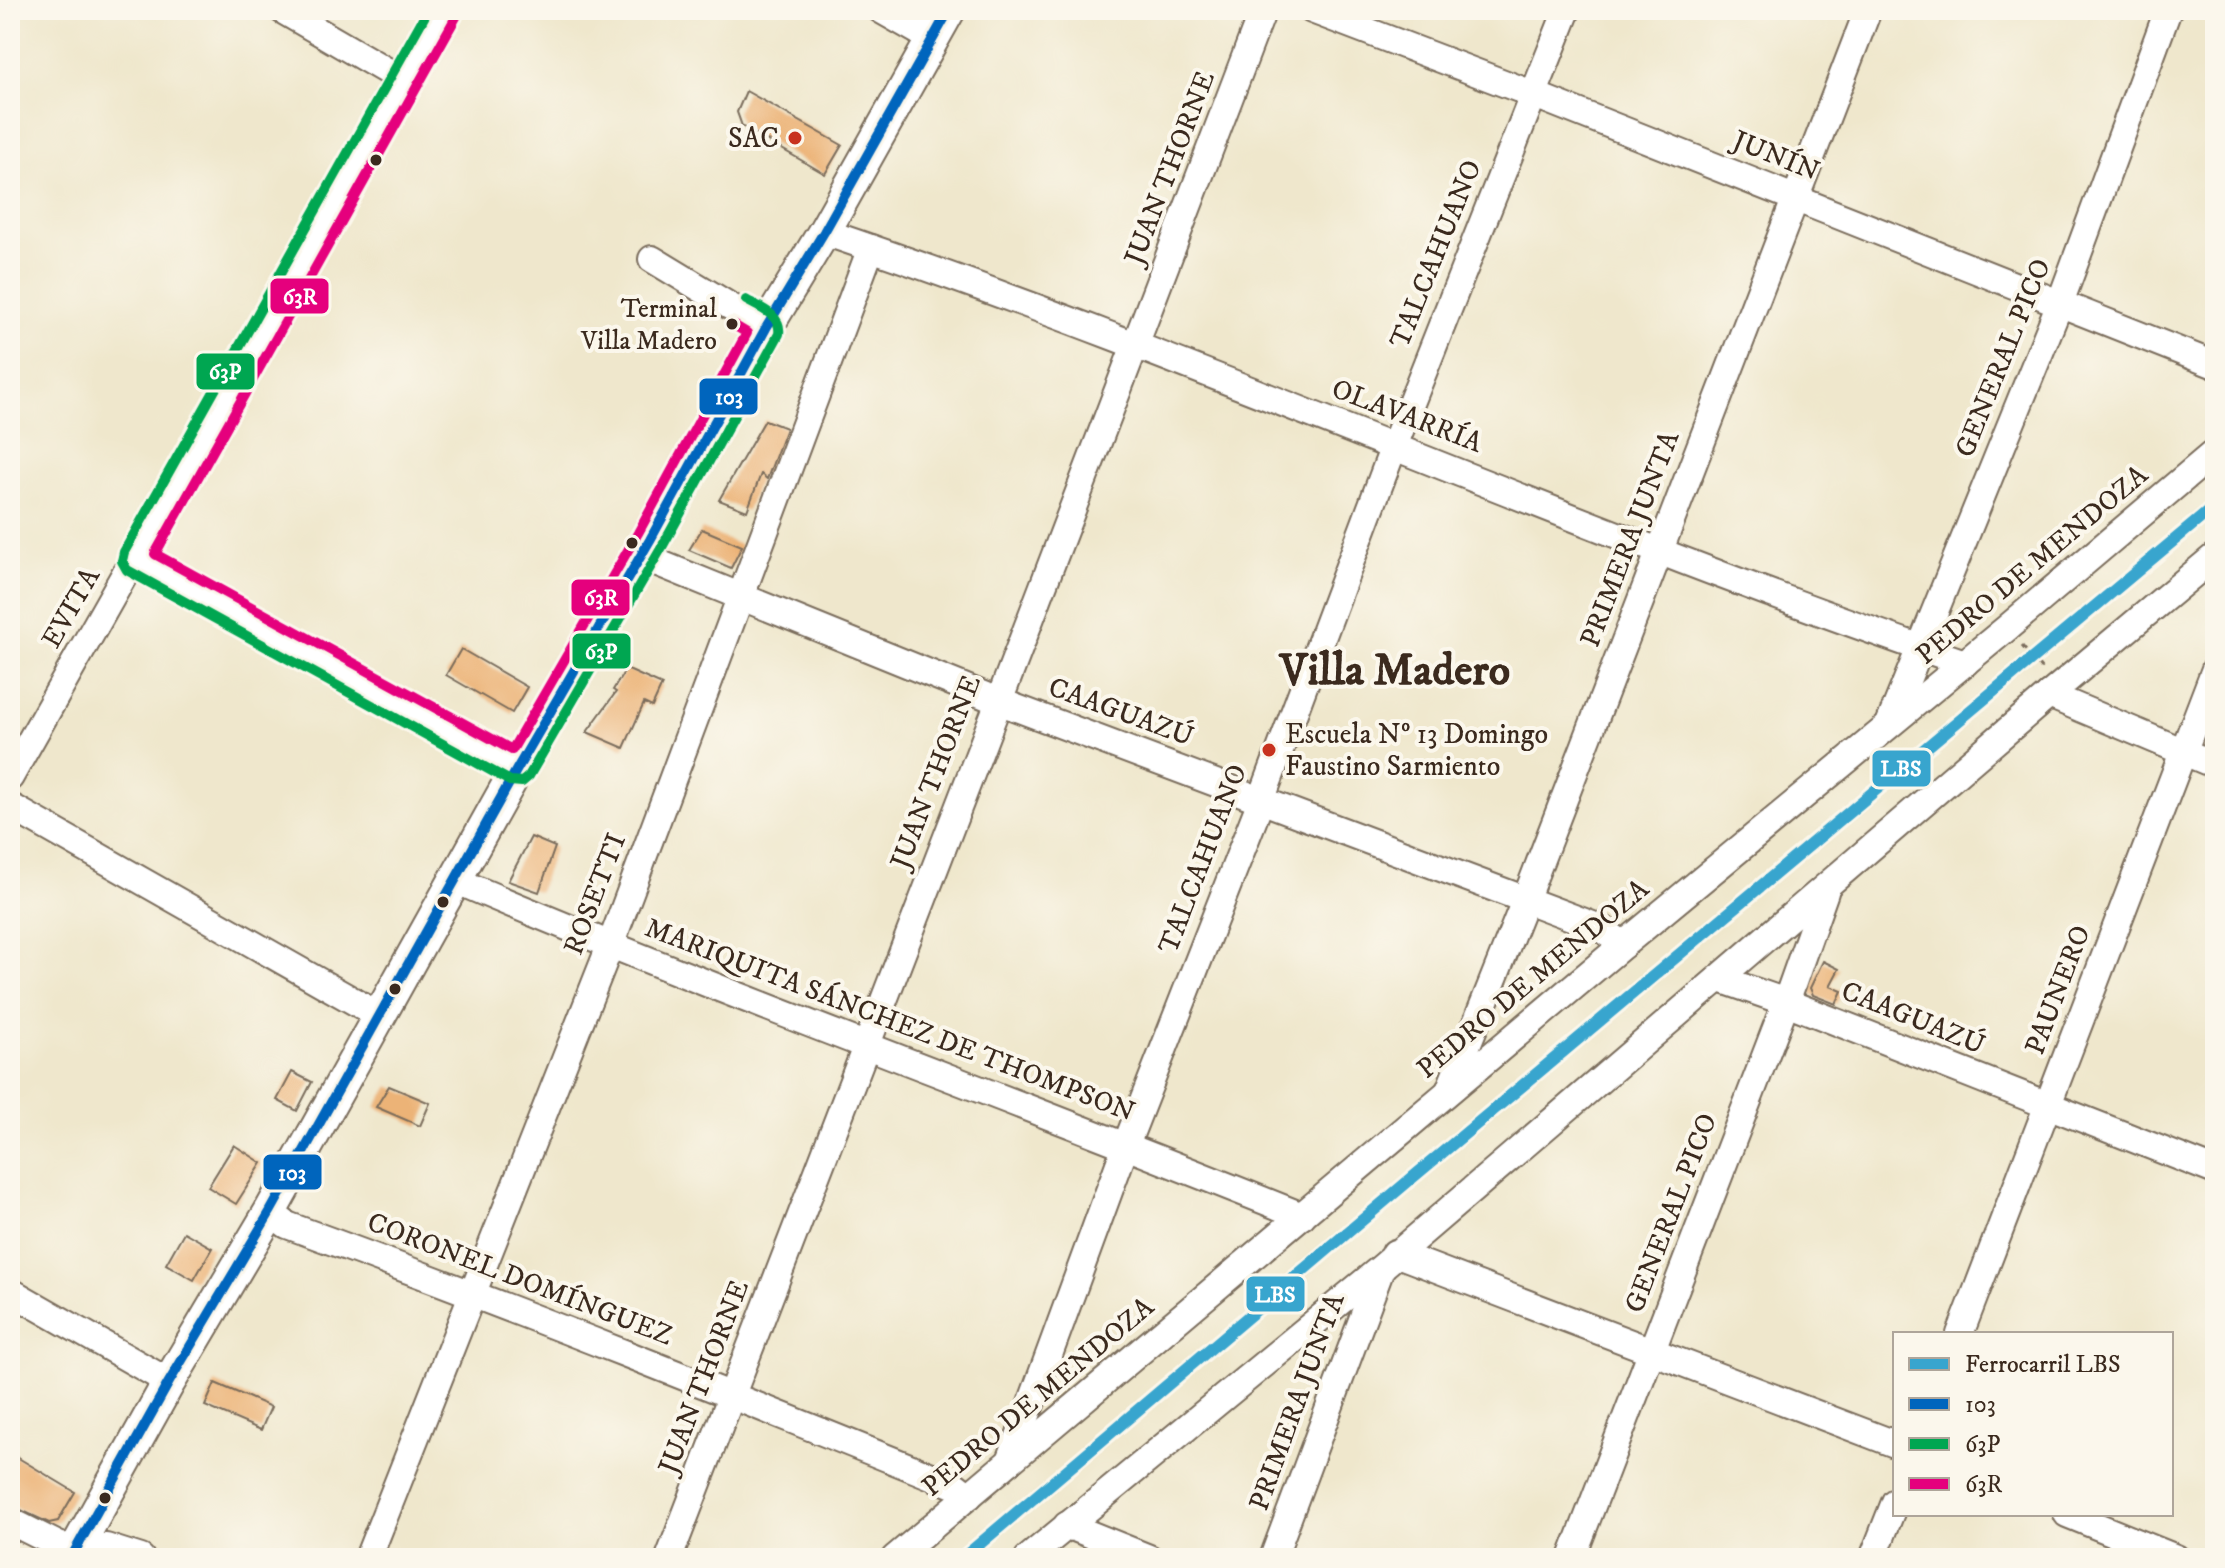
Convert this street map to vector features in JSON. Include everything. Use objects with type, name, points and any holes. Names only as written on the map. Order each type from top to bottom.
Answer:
[{"type":"main road","points":[[74,1552],[169,1382],[270,1212],[517,769],[641,556],[766,328],[949,10]]},
{"type":"street","points":[[282,10],[404,81]]},
{"type":"street","name":"EVITA","points":[[10,777],[444,10]]},
{"type":"street","points":[[881,10],[932,39]]},
{"type":"street","name":"JUAN THORNE","points":[[669,1558],[1138,345],[1263,10]]},
{"type":"street","name":"JUNÍN","points":[[1312,10],[1535,95],[2215,365]]},
{"type":"street","name":"TALCAHUANO","points":[[1008,1464],[1126,1145],[1262,798],[1394,446],[1567,10]]},
{"type":"street","name":"PRIMERA JUNTA","points":[[1449,1091],[1868,10]]},
{"type":"street","name":"GENERAL PICO","points":[[1888,727],[2060,303],[2168,10]]},
{"type":"street","name":"OLAVARRÍA","points":[[824,232],[1138,345],[1660,551],[1965,663]]},
{"type":"street","name":"ROSETTI","points":[[368,1558],[610,946],[871,248]]},
{"type":"street","points":[[652,259],[766,328]]},
{"type":"street","name":"PEDRO DE MENDOZA","points":[[895,1558],[2215,452]]},
{"type":"street","name":"CAAGUAZÚ","points":[[641,556],[998,701],[1526,898],[1603,929],[1623,945]]},
{"type":"street","points":[[1028,1558],[1388,1260],[2215,556]]},
{"type":"street","points":[[136,559],[517,769]]},
{"type":"street","name":"PAUNERO","points":[[1961,1332],[2215,669]]},
{"type":"street","points":[[2053,692],[2215,765]]},
{"type":"street","points":[[10,806],[380,1016]]},
{"type":"street","name":"MARIQUITA SÁNCHEZ DE THOMPSON","points":[[457,881],[610,946],[1302,1216]]},
{"type":"street","name":"GENERAL PICO","points":[[1572,1558],[1786,1002],[1826,889]]},
{"type":"street","name":"CAAGUAZÚ","points":[[1720,979],[1786,1002],[2215,1171]]},
{"type":"street","name":"CORONEL DOMÍNGUEZ","points":[[270,1212],[287,1225],[472,1292],[956,1486],[969,1496]]},
{"type":"street","points":[[1388,1260],[1653,1352],[1893,1443]]},
{"type":"street","name":"PRIMERA JUNTA","points":[[1273,1558],[1388,1260]]},
{"type":"street","points":[[10,1291],[169,1382]]},
{"type":"street","points":[[1873,1558],[1893,1507]]},
{"type":"street","points":[[2072,1516],[2176,1558]]},
{"type":"street","points":[[10,1521],[74,1552],[106,1547],[141,1558]]},
{"type":"street","points":[[1067,1525],[1149,1558]]},
{"type":"path","points":[[2007,628],[2053,692]]},
{"type":"building","name":"SAC","points":[[746,91],[842,145],[825,174],[742,126],[737,112]]},
{"type":"building","points":[[765,420],[786,428],[767,479],[761,474],[747,511],[719,500]]},
{"type":"building","points":[[702,529],[742,546],[731,568],[689,550]]},
{"type":"building","points":[[461,649],[527,687],[512,713],[446,675]]},
{"type":"building","points":[[626,669],[662,685],[652,707],[644,703],[624,748],[587,732],[616,692],[613,690]]},
{"type":"building","points":[[531,837],[555,847],[539,892],[508,881]]},
{"type":"building","points":[[1823,961],[1839,969],[1830,986],[1842,991],[1836,1004],[1813,995],[1810,988]]},
{"type":"building","points":[[292,1072],[312,1082],[297,1111],[277,1100]]},
{"type":"building","points":[[389,1086],[430,1103],[420,1126],[376,1107]]},
{"type":"building","points":[[234,1145],[262,1163],[236,1204],[208,1187]]},
{"type":"building","points":[[184,1232],[212,1248],[194,1280],[166,1264]]},
{"type":"building","points":[[215,1383],[271,1407],[261,1430],[205,1406]]},
{"type":"building","points":[[10,1453],[75,1492],[58,1521],[49,1523],[10,1505]]},
{"type":"rail line","name":"LBS","points":[[963,1558],[2215,506]]},
{"type":"transit line","name":"63P","points":[[428,10],[124,552],[122,561],[127,570],[510,781],[522,782],[529,776],[662,547],[779,334],[774,317],[746,300]]},
{"type":"transit line","name":"103","points":[[71,1558],[949,10]]},
{"type":"transit line","name":"63R","points":[[456,17],[155,554],[512,750],[638,533],[747,333],[732,324]]},
{"type":"place","name":"SAC","points":[[795,138]]},
{"type":"place","name":"Terminal Villa Madero","points":[[732,324]]},
{"type":"place","name":"Escuela Nº 13 Domingo Faustino Sarmiento","points":[[1269,750]]},
{"type":"district","name":"Villa Madero","points":[[1395,671]]}]
